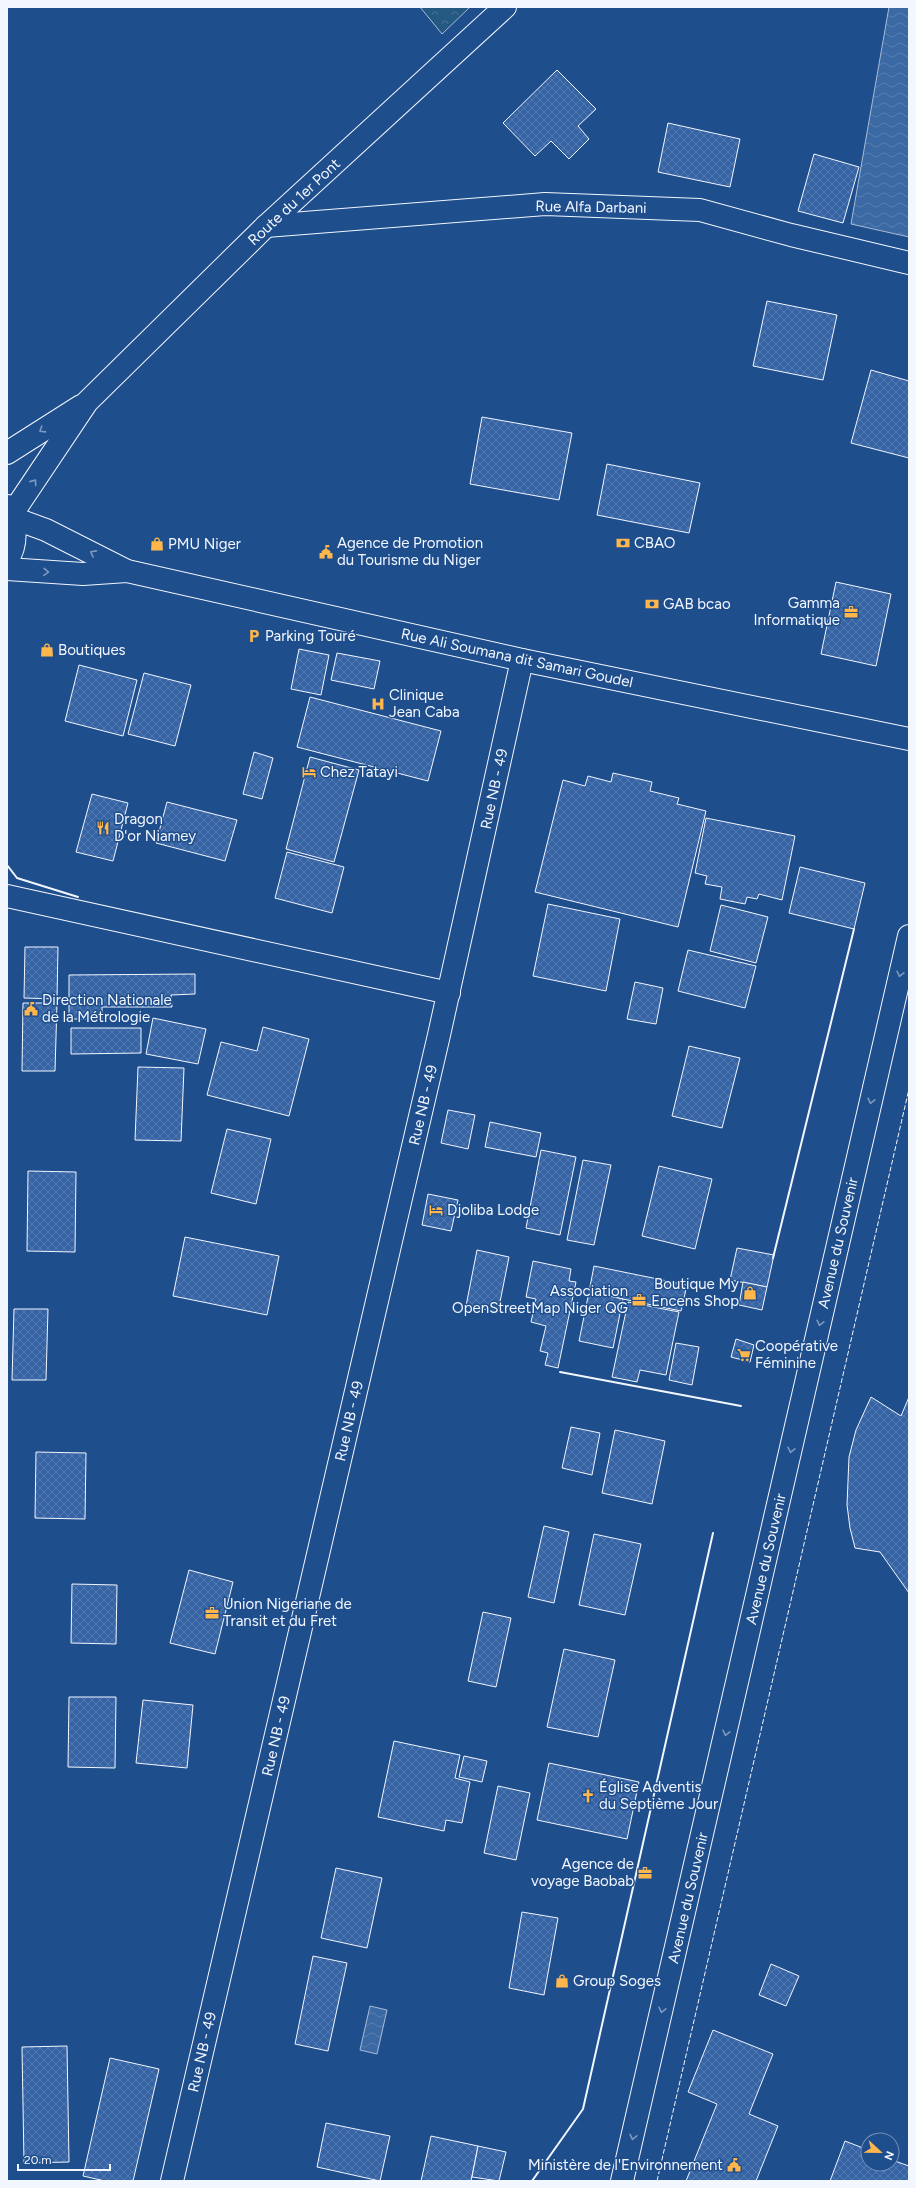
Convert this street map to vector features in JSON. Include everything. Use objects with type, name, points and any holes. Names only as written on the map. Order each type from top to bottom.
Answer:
[{"type":"street","name":"Route du 1er Pont","points":[[11,512],[87,402],[266,226],[505,7]]},
{"type":"street","name":"Rue Alfa Darbani","points":[[266,226],[544,204],[700,210],[791,235],[909,263]]},
{"type":"street","name":"Route du 1er Pont","points":[[7,453],[87,402]]},
{"type":"street","points":[[7,560],[13,545],[15,531],[11,512]]},
{"type":"street","name":"Rue Ali Soumana dit Samari Goudel","points":[[11,512],[127,571],[522,660],[909,739]]},
{"type":"street","name":"Rue Ali Soumana dit Samari Goudel","points":[[7,570],[83,574],[127,571]]},
{"type":"street","name":"Rue NB - 49","points":[[172,2181],[449,992],[522,660]]},
{"type":"street","points":[[7,896],[449,992]]},
{"type":"street","name":"Avenue du Souvenir","points":[[622,2181],[909,936]]},
{"type":"green space","points":[[420,7],[470,7],[442,34]]},
{"type":"water","points":[[889,7],[909,7],[909,237],[851,224]]},
{"type":"water","points":[[370,2006],[387,2010],[377,2054],[360,2050]]},
{"type":"building","points":[[557,70],[596,109],[578,126],[589,139],[569,159],[551,141],[535,156],[503,123]]},
{"type":"building","points":[[668,123],[740,139],[730,187],[658,172]]},
{"type":"building","points":[[814,154],[859,167],[843,223],[798,211]]},
{"type":"building","points":[[767,301],[837,315],[823,380],[753,366]]},
{"type":"building","points":[[871,370],[909,381],[909,458],[851,443]]},
{"type":"building","points":[[482,417],[572,433],[559,500],[470,484]]},
{"type":"building","points":[[607,464],[700,483],[689,533],[597,515]]},
{"type":"building","points":[[836,582],[891,594],[876,666],[821,654]]},
{"type":"building","points":[[299,649],[329,655],[321,695],[291,689]]},
{"type":"building","points":[[337,653],[380,661],[374,689],[331,680]]},
{"type":"building","points":[[79,665],[137,680],[123,736],[65,721]]},
{"type":"building","points":[[144,673],[191,685],[175,746],[128,734]]},
{"type":"building","points":[[310,697],[441,731],[428,781],[297,747]]},
{"type":"building","points":[[254,752],[273,758],[262,799],[243,794]]},
{"type":"building","points":[[310,757],[359,770],[334,862],[286,849]]},
{"type":"building","points":[[613,773],[652,782],[650,791],[679,798],[677,804],[706,811],[678,927],[535,892],[563,780],[585,786],[588,776],[611,782]]},
{"type":"building","points":[[92,794],[128,803],[113,861],[76,852]]},
{"type":"building","points":[[167,802],[237,820],[225,861],[156,843]]},
{"type":"building","points":[[706,818],[795,836],[782,900],[759,894],[757,899],[747,897],[745,904],[720,899],[722,887],[705,884],[707,876],[695,873]]},
{"type":"building","points":[[287,852],[344,867],[332,913],[275,898]]},
{"type":"building","points":[[800,867],[865,883],[854,929],[789,913]]},
{"type":"building","points":[[548,904],[620,919],[606,991],[533,976]]},
{"type":"building","points":[[721,905],[768,917],[756,963],[710,951]]},
{"type":"building","points":[[25,947],[58,947],[57,999],[24,998]]},
{"type":"building","points":[[688,950],[756,966],[745,1008],[678,991]]},
{"type":"building","points":[[195,974],[195,994],[171,995],[172,1007],[102,1007],[102,1019],[69,1019],[69,975]]},
{"type":"building","points":[[635,982],[663,988],[656,1024],[627,1019]]},
{"type":"building","points":[[23,1003],[57,1003],[55,1071],[22,1071]]},
{"type":"building","points":[[153,1018],[206,1029],[198,1064],[146,1054]]},
{"type":"building","points":[[263,1027],[309,1039],[289,1116],[207,1095],[221,1042],[257,1051]]},
{"type":"building","points":[[71,1028],[141,1028],[141,1053],[71,1054]]},
{"type":"building","points":[[689,1046],[740,1058],[722,1128],[672,1116]]},
{"type":"building","points":[[138,1067],[184,1068],[181,1141],[135,1140]]},
{"type":"building","points":[[448,1110],[475,1115],[468,1149],[441,1143]]},
{"type":"building","points":[[490,1122],[541,1133],[536,1157],[485,1147]]},
{"type":"building","points":[[227,1129],[271,1139],[256,1204],[211,1193]]},
{"type":"building","points":[[541,1150],[576,1157],[560,1235],[526,1228]]},
{"type":"building","points":[[583,1160],[611,1165],[594,1245],[567,1240]]},
{"type":"building","points":[[659,1166],[712,1179],[695,1249],[642,1236]]},
{"type":"building","points":[[28,1171],[76,1172],[75,1252],[27,1251]]},
{"type":"building","points":[[428,1194],[458,1200],[451,1231],[422,1225]]},
{"type":"building","points":[[185,1237],[279,1256],[267,1315],[173,1296]]},
{"type":"building","points":[[737,1248],[774,1255],[767,1287],[730,1280]]},
{"type":"building","points":[[477,1250],[509,1257],[498,1312],[466,1306]]},
{"type":"building","points":[[533,1261],[571,1269],[569,1281],[576,1282],[558,1368],[545,1365],[548,1353],[540,1351],[546,1326],[531,1322],[536,1299],[526,1297]]},
{"type":"building","points":[[594,1266],[687,1285],[681,1311],[589,1292]]},
{"type":"building","points":[[743,1282],[767,1287],[762,1310],[739,1305]]},
{"type":"building","points":[[589,1292],[623,1299],[613,1348],[579,1341]]},
{"type":"building","points":[[628,1302],[679,1312],[666,1375],[640,1370],[637,1382],[612,1377]]},
{"type":"building","points":[[14,1309],[48,1309],[46,1380],[12,1380]]},
{"type":"building","points":[[736,1339],[754,1345],[750,1362],[731,1357]]},
{"type":"building","points":[[676,1343],[699,1347],[692,1385],[669,1380]]},
{"type":"building","points":[[871,1397],[901,1416],[909,1397],[909,1593],[880,1552],[855,1548],[850,1528],[847,1505],[849,1457],[856,1430]]},
{"type":"building","points":[[571,1427],[600,1433],[592,1475],[562,1468]]},
{"type":"building","points":[[615,1430],[665,1441],[652,1504],[602,1493]]},
{"type":"building","points":[[36,1452],[86,1453],[85,1519],[35,1518]]},
{"type":"building","points":[[544,1526],[569,1532],[554,1603],[528,1597]]},
{"type":"building","points":[[594,1534],[641,1544],[625,1615],[579,1605]]},
{"type":"building","points":[[189,1570],[233,1582],[215,1654],[170,1643]]},
{"type":"building","points":[[72,1584],[117,1585],[116,1644],[71,1643]]},
{"type":"building","points":[[483,1612],[511,1618],[496,1687],[468,1681]]},
{"type":"building","points":[[564,1649],[615,1660],[598,1737],[547,1727]]},
{"type":"building","points":[[69,1697],[116,1697],[115,1768],[68,1767]]},
{"type":"building","points":[[143,1700],[193,1705],[187,1768],[136,1763]]},
{"type":"building","points":[[394,1741],[460,1755],[455,1778],[470,1782],[462,1823],[446,1820],[444,1831],[378,1817]]},
{"type":"building","points":[[464,1756],[487,1761],[482,1782],[459,1777]]},
{"type":"building","points":[[549,1763],[639,1782],[627,1839],[537,1820]]},
{"type":"building","points":[[498,1786],[530,1793],[516,1860],[484,1853]]},
{"type":"building","points":[[336,1868],[382,1878],[367,1948],[321,1938]]},
{"type":"building","points":[[522,1912],[558,1918],[544,1995],[509,1988]]},
{"type":"building","points":[[313,1956],[347,1963],[328,2051],[295,2044]]},
{"type":"building","points":[[771,1964],[799,1976],[786,2006],[759,1995]]},
{"type":"building","points":[[713,2030],[773,2054],[749,2114],[778,2126],[756,2181],[686,2181],[717,2104],[688,2092]]},
{"type":"building","points":[[67,2046],[69,2162],[24,2163],[22,2047]]},
{"type":"building","points":[[110,2058],[159,2069],[133,2181],[105,2181],[83,2176]]},
{"type":"building","points":[[326,2123],[390,2136],[380,2181],[317,2167]]},
{"type":"building","points":[[431,2136],[478,2146],[471,2181],[421,2181]]},
{"type":"building","points":[[845,2141],[860,2147],[860,2172],[900,2172],[900,2163],[909,2166],[909,2181],[830,2181]]},
{"type":"building","points":[[478,2146],[506,2152],[499,2181],[472,2177]]},
{"type":"fence","points":[[657,2181],[909,1089]]},
{"type":"wall","points":[[7,865],[17,878],[78,897]]},
{"type":"wall","points":[[773,1258],[854,929]]},
{"type":"wall","points":[[560,1372],[741,1406]]},
{"type":"wall","points":[[532,2181],[583,2109],[713,1533]]},
{"type":"place","name":"CBAO","points":[[623,543]]},
{"type":"place","name":"PMU Niger","points":[[157,544]]},
{"type":"place","name":"Agence de Promotion du Tourisme du Niger","points":[[326,552]]},
{"type":"place","name":"GAB bcao","points":[[652,604]]},
{"type":"place","name":"Gamma Informatique","points":[[851,612]]},
{"type":"place","name":"Parking Touré","points":[[254,636]]},
{"type":"place","name":"Boutiques","points":[[47,650]]},
{"type":"place","name":"Clinique Jean Caba","points":[[378,704]]},
{"type":"place","name":"Chez Tatayi","points":[[309,772]]},
{"type":"place","name":"Dragon D'or Niamey","points":[[103,828]]},
{"type":"place","name":"Direction Nationale de la Métrologie","points":[[31,1009]]},
{"type":"place","name":"Djoliba Lodge","points":[[436,1210]]},
{"type":"place","name":"Boutique My Encens Shop","points":[[750,1293]]},
{"type":"place","name":"Association OpenStreetMap Niger QG","points":[[639,1300]]},
{"type":"place","name":"Coopérative Féminine","points":[[744,1355]]},
{"type":"place","name":"Union Nigeriane de Transit et du Fret","points":[[212,1613]]},
{"type":"place","name":"Église Adventis du Septième Jour","points":[[588,1796]]},
{"type":"place","name":"Agence de voyage Baobab","points":[[645,1873]]},
{"type":"place","name":"Group Soges","points":[[562,1981]]},
{"type":"place","name":"Ministère de l'Environnement","points":[[734,2165]]}]
